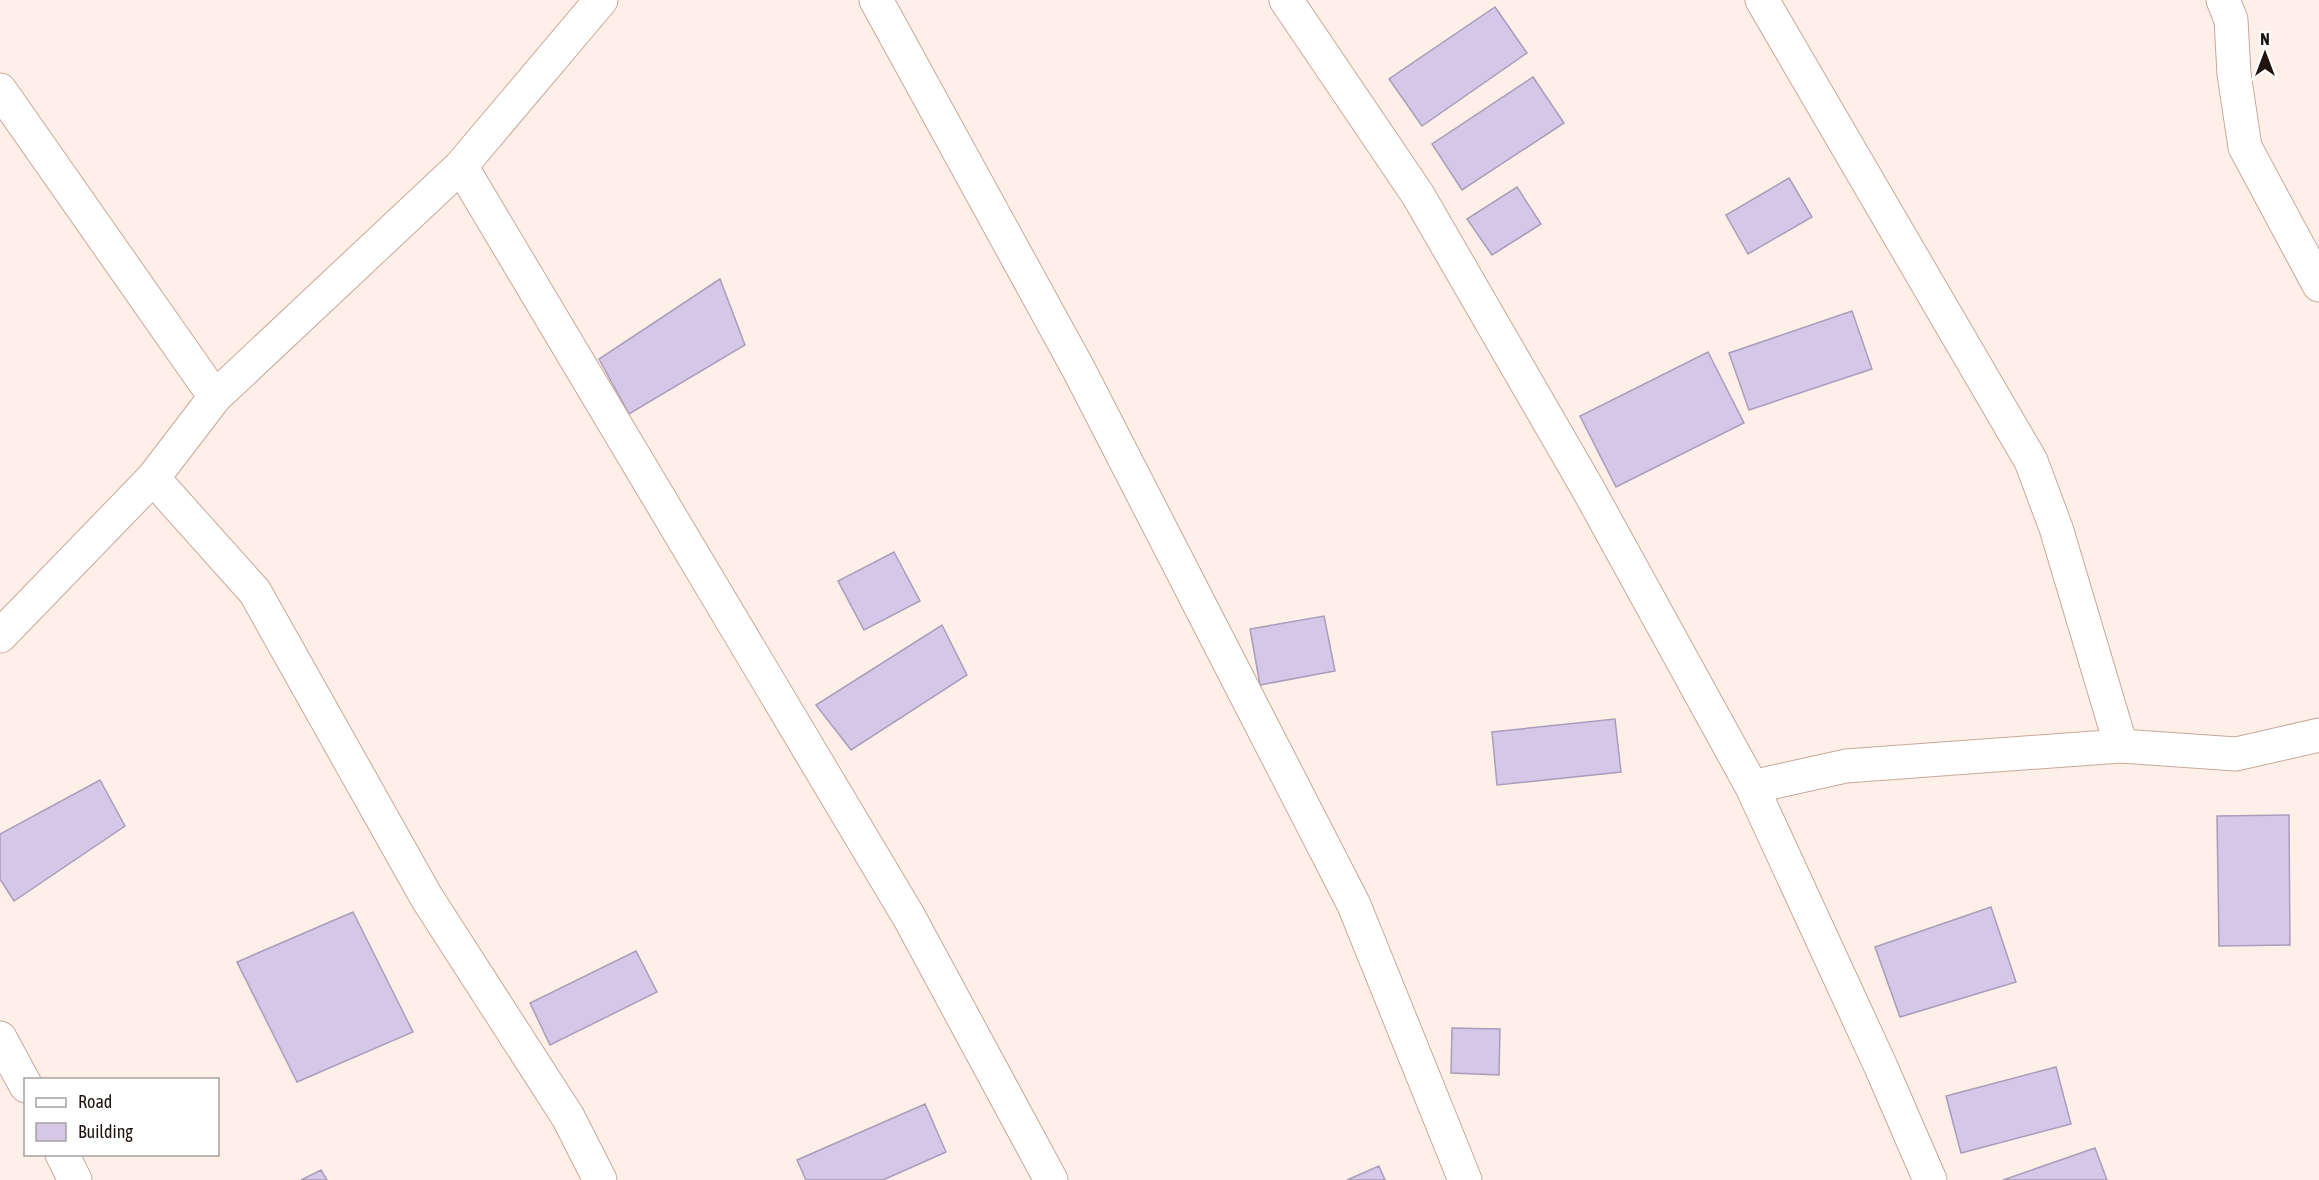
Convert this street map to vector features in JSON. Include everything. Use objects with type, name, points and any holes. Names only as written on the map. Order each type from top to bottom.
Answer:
[{"type":"street","points":[[0,636],[153,478],[215,397],[461,165],[601,0]]},
{"type":"street","points":[[876,0],[1079,370],[1353,905],[1464,1180]]},
{"type":"street","points":[[1286,0],[1418,195],[1588,489],[1752,787],[1930,1180]]},
{"type":"street","points":[[1762,0],[2031,461],[2056,528],[2121,746]]},
{"type":"street","points":[[2223,0],[2231,20],[2234,75],[2245,147],[2319,285]]},
{"type":"street","points":[[0,90],[215,397]]},
{"type":"street","points":[[461,165],[909,917],[1051,1180]]},
{"type":"street","points":[[153,478],[255,592],[427,898],[568,1117],[600,1180]]},
{"type":"street","points":[[1752,787],[1846,766],[2121,746],[2236,754],[2319,735]]},
{"type":"street","points":[[0,1038],[24,1082]]},
{"type":"street","points":[[63,1156],[75,1180]]},
{"type":"building","points":[[1495,7],[1527,53],[1422,126],[1389,79]]},
{"type":"building","points":[[1533,77],[1564,123],[1462,190],[1432,144]]},
{"type":"building","points":[[1789,178],[1812,217],[1748,254],[1726,215]]},
{"type":"building","points":[[1517,187],[1541,224],[1492,255],[1467,219]]},
{"type":"building","points":[[720,279],[745,345],[629,414],[599,359]]},
{"type":"building","points":[[1852,311],[1872,369],[1749,410],[1729,353]]},
{"type":"building","points":[[1708,352],[1744,423],[1616,487],[1580,416]]},
{"type":"building","points":[[894,552],[920,601],[864,630],[838,581]]},
{"type":"building","points":[[1324,616],[1335,671],[1260,685],[1250,629]]},
{"type":"building","points":[[942,625],[967,675],[851,750],[816,705]]},
{"type":"building","points":[[1615,719],[1621,772],[1497,785],[1492,732]]},
{"type":"building","points":[[100,780],[125,826],[14,901],[0,879],[0,834]]},
{"type":"building","points":[[2289,815],[2290,945],[2219,946],[2217,816]]},
{"type":"building","points":[[1991,907],[2016,982],[1900,1017],[1875,947]]},
{"type":"building","points":[[353,912],[413,1032],[297,1082],[237,962]]},
{"type":"building","points":[[636,951],[657,992],[550,1045],[530,1003]]},
{"type":"building","points":[[1452,1028],[1500,1029],[1499,1075],[1451,1073]]},
{"type":"building","points":[[2056,1067],[2071,1124],[1961,1153],[1946,1096]]},
{"type":"building","points":[[925,1104],[946,1152],[883,1180],[806,1180],[797,1160]]},
{"type":"building","points":[[2095,1148],[2107,1180],[2003,1180]]},
{"type":"building","points":[[1379,1166],[1385,1180],[1347,1180]]},
{"type":"building","points":[[321,1170],[327,1180],[301,1180]]}]
